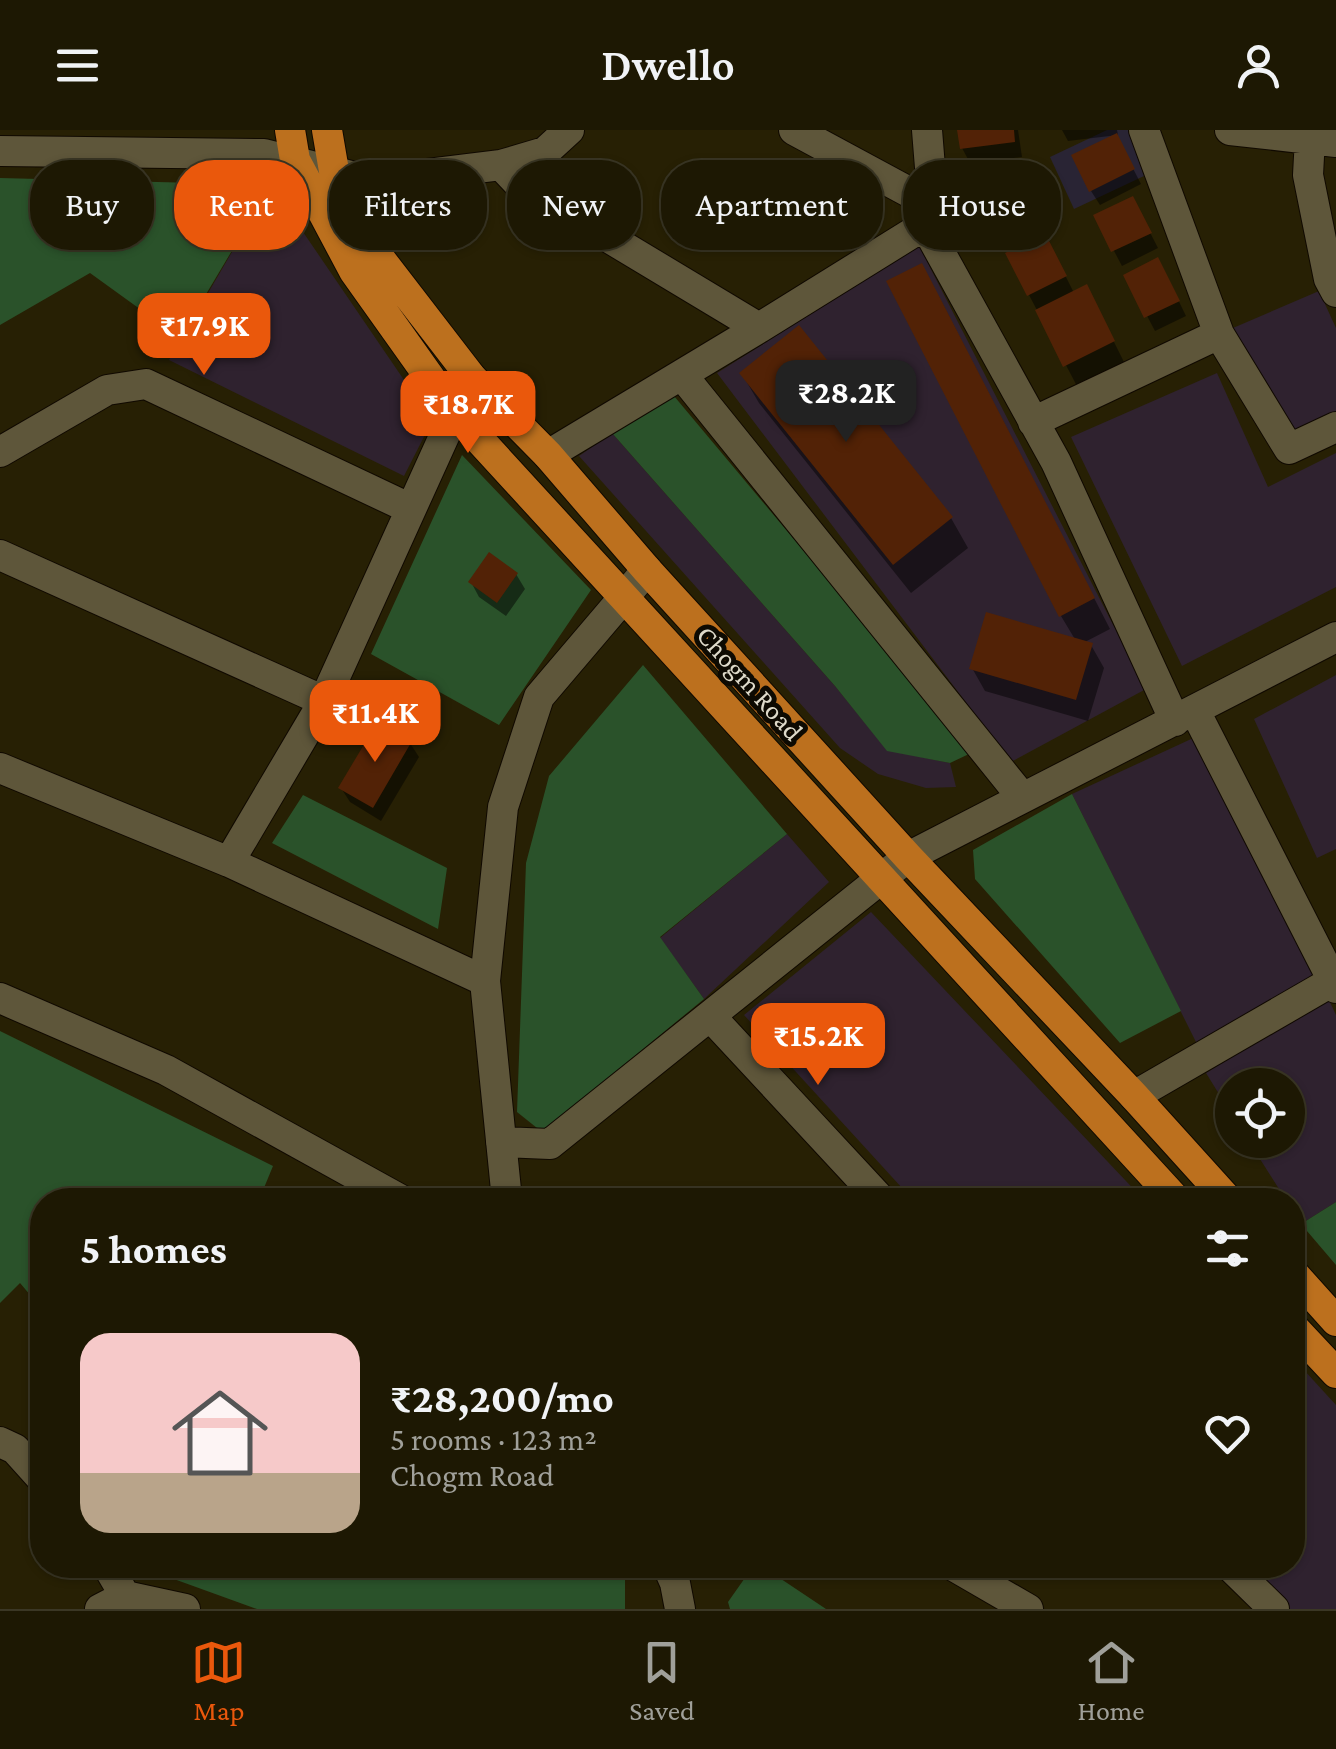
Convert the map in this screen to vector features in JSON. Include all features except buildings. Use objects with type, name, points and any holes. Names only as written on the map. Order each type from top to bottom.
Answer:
[{"type":"main road","name":"Chogm Road","points":[[327,130],[332,160]]},
{"type":"main road","name":"Chogm Road","points":[[292,145],[354,271],[455,413],[1165,1188]]},
{"type":"main road","name":"Chogm Road","points":[[375,250],[471,377],[548,455],[647,570],[908,856],[1217,1188]]},
{"type":"main road","points":[[1305,1286],[1336,1321]]},
{"type":"main road","points":[[1305,1340],[1336,1374]]},
{"type":"street","points":[[1,130],[0,150],[264,154],[292,145],[329,167]]},
{"type":"street","points":[[487,167],[545,152],[569,130]]},
{"type":"street","points":[[794,130],[903,199]]},
{"type":"street","points":[[927,130],[928,160]]},
{"type":"street","points":[[1144,130],[1219,334],[1289,450],[1336,428]]},
{"type":"street","points":[[1230,130],[1323,140],[1308,175],[1329,279],[1336,292]]},
{"type":"street","points":[[501,165],[518,183],[759,328]]},
{"type":"street","points":[[548,455],[759,328],[903,232]]},
{"type":"street","points":[[947,250],[1185,716],[1335,984],[1134,1096]]},
{"type":"street","points":[[1033,422],[1219,334]]},
{"type":"street","points":[[682,375],[1022,797]]},
{"type":"street","points":[[229,862],[324,701],[471,377]]},
{"type":"street","points":[[0,452],[106,390],[146,384],[411,509]]},
{"type":"street","points":[[0,555],[324,701]]},
{"type":"street","points":[[506,1188],[485,982],[502,807],[539,698],[647,570]]},
{"type":"street","points":[[501,1142],[550,1144],[908,856],[1336,637]]},
{"type":"street","points":[[0,768],[229,862],[485,982]]},
{"type":"street","points":[[0,998],[166,1070],[378,1188]]},
{"type":"street","points":[[711,1017],[870,1188]]},
{"type":"street","points":[[0,1442],[15,1449],[30,1466]]},
{"type":"street","points":[[673,1578],[680,1609]]},
{"type":"street","points":[[974,1578],[1028,1609]]},
{"type":"street","points":[[1242,1578],[1274,1609]]},
{"type":"street","points":[[113,1602],[184,1609]]},
{"type":"shaded area","points":[[1107,130],[1128,130],[1144,176],[1074,209],[1061,181],[1061,160],[1050,157]]},
{"type":"shaded area","points":[[309,241],[432,421],[404,476],[169,360],[233,250],[309,250]]},
{"type":"shaded area","points":[[913,250],[921,250],[1146,689],[1011,762],[717,373]]},
{"type":"shaded area","points":[[1319,291],[1336,328],[1336,417],[1294,437],[1233,328]]},
{"type":"shaded area","points":[[1217,373],[1268,487],[1336,453],[1336,587],[1182,666],[1071,437]]},
{"type":"shaded area","points":[[612,433],[887,750],[950,763],[956,787],[926,788],[878,774],[840,748],[579,456]]},
{"type":"shaded area","points":[[1336,675],[1336,849],[1317,858],[1254,719]]},
{"type":"shaded area","points":[[1202,734],[1317,978],[1197,1044],[1072,794]]},
{"type":"shaded area","points":[[787,834],[829,882],[704,999],[660,938]]},
{"type":"shaded area","points":[[871,912],[1133,1188],[902,1188],[744,1015]]},
{"type":"shaded area","points":[[1328,998],[1336,1015],[1336,1202],[1305,1221],[1305,1188],[1278,1188],[1259,1158],[1305,1158],[1305,1068],[1215,1068],[1215,1088],[1206,1073]]},
{"type":"shaded area","points":[[1305,1371],[1336,1405],[1336,1609],[1289,1609],[1261,1578],[1305,1578]]},
{"type":"green space","points":[[0,178],[30,179],[30,250],[154,250],[154,182],[174,182],[174,250],[232,250],[180,338],[90,273],[0,325]]},
{"type":"green space","points":[[674,396],[969,754],[950,763],[887,751],[835,686],[612,433]]},
{"type":"green space","points":[[462,455],[591,590],[499,725],[371,654]]},
{"type":"green space","points":[[643,665],[787,834],[660,937],[704,999],[542,1132],[517,1112],[526,863],[549,776]]},
{"type":"green space","points":[[1072,794],[1181,1011],[1120,1043],[975,879],[973,850]]},
{"type":"green space","points":[[303,795],[447,868],[438,929],[272,843]]},
{"type":"green space","points":[[0,1031],[273,1166],[264,1188],[30,1188],[30,1295],[20,1283],[0,1303]]},
{"type":"green space","points":[[1336,1202],[1336,1265],[1305,1229],[1305,1221]]},
{"type":"green space","points":[[171,1578],[625,1578],[625,1609],[257,1609]]},
{"type":"green space","points":[[745,1578],[780,1578],[826,1609],[730,1609],[728,1602]]}]
